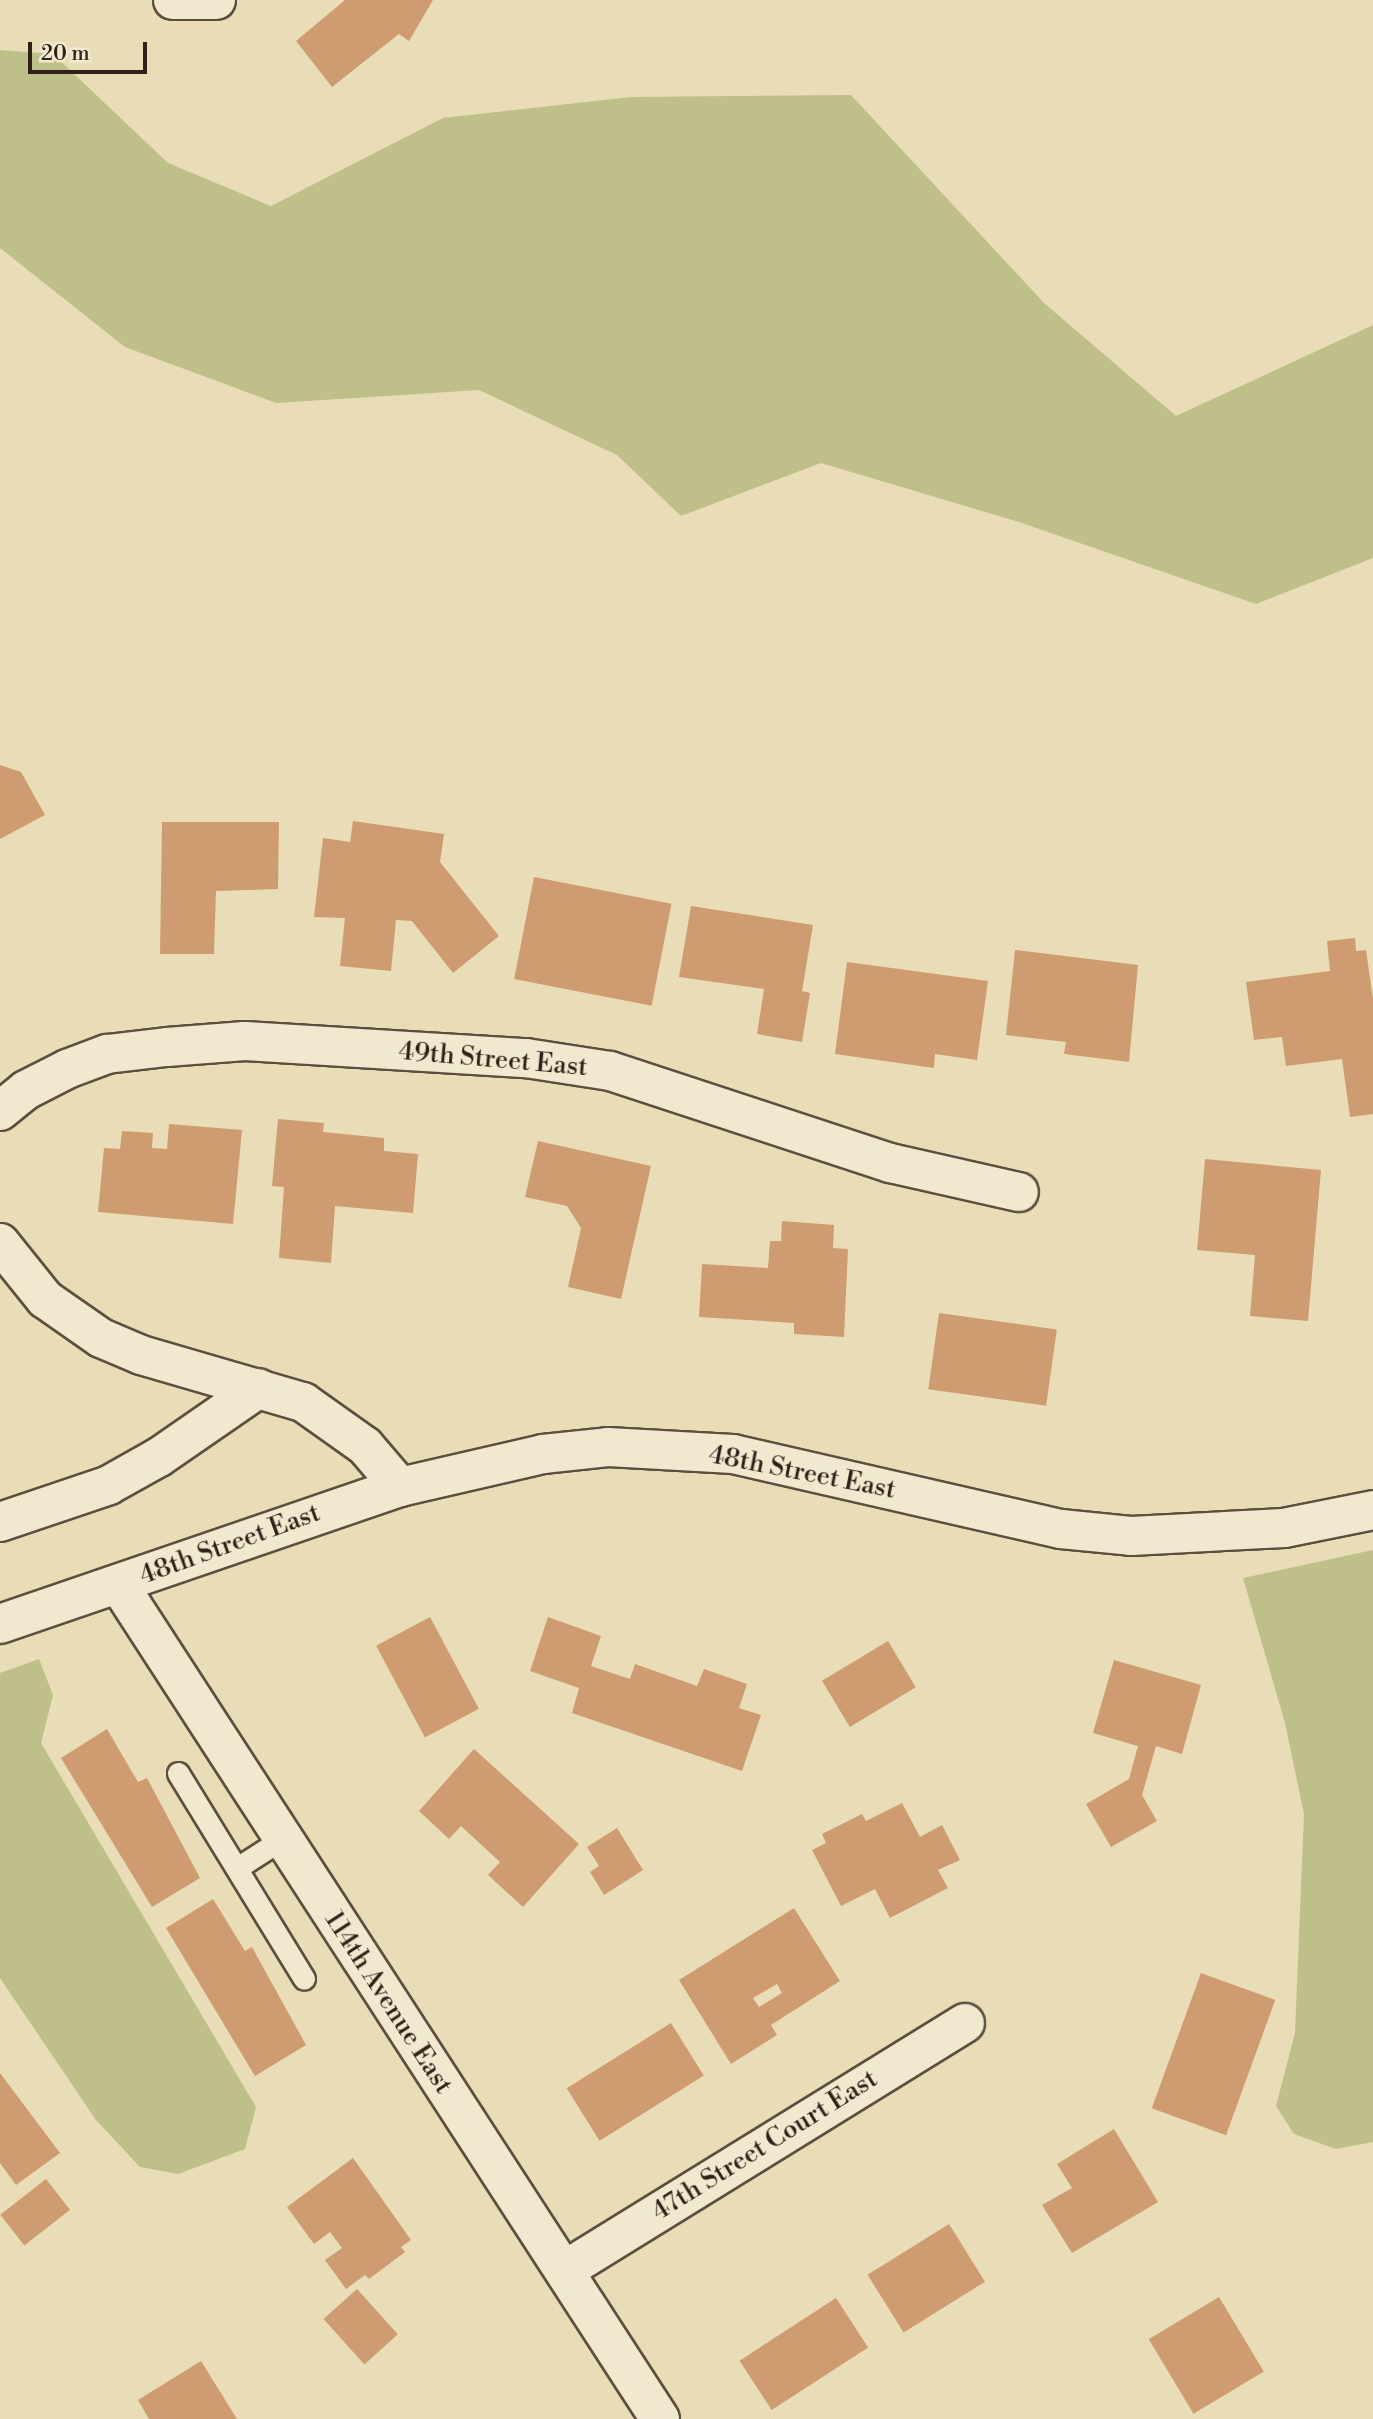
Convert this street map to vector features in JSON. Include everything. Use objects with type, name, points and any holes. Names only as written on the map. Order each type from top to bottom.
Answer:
[{"type":"street","points":[[173,0],[216,0]]},
{"type":"street","name":"49th Street East","points":[[3,1107],[87,1062],[167,1047],[245,1041],[526,1058],[610,1071],[890,1163],[1019,1192]]},
{"type":"street","points":[[0,1243],[45,1299],[101,1338],[141,1355],[303,1402],[330,1418],[365,1446],[400,1487]]},
{"type":"street","points":[[0,1522],[43,1511],[109,1485],[159,1457],[260,1388]]},
{"type":"street","name":"48th Street East","points":[[0,1624],[119,1585],[249,1536],[400,1487],[543,1454],[646,1448],[733,1454],[1061,1529],[1131,1536],[1284,1528],[1373,1510]]},
{"type":"street","name":"114th Avenue East","points":[[119,1585],[660,2419]]},
{"type":"street","name":"47th Street Court East","points":[[565,2270],[965,2023]]},
{"type":"lane","points":[[178,1773],[304,1979]]},
{"type":"lane","points":[[237,1868],[282,1839]]},
{"type":"green space","points":[[0,50],[53,54],[168,163],[271,206],[443,118],[631,97],[851,95],[1044,303],[1176,416],[1373,325],[1373,558],[1256,604],[1019,522],[821,463],[681,516],[617,455],[479,390],[276,403],[125,347],[0,248]]},
{"type":"green space","points":[[1373,1550],[1373,2142],[1336,2149],[1294,2134],[1276,2106],[1295,2033],[1304,1814],[1285,1723],[1243,1578]]},
{"type":"green space","points":[[39,1659],[53,1695],[41,1743],[256,2107],[245,2149],[178,2174],[140,2167],[96,2120],[0,1978],[0,1673]]},
{"type":"building","points":[[345,0],[433,0],[409,41],[399,34],[332,87],[296,41]]},
{"type":"building","points":[[0,765],[21,772],[45,815],[0,839]]},
{"type":"building","points":[[353,821],[444,834],[440,862],[499,936],[453,973],[412,921],[396,920],[391,971],[340,966],[345,918],[314,917],[323,838],[350,842]]},
{"type":"building","points":[[162,822],[279,822],[278,889],[216,891],[214,954],[160,954]]},
{"type":"building","points":[[534,877],[671,904],[652,1006],[514,979]]},
{"type":"building","points":[[691,906],[813,925],[802,991],[810,993],[802,1042],[757,1034],[764,989],[679,977]]},
{"type":"building","points":[[1355,938],[1356,951],[1366,950],[1373,999],[1373,1114],[1350,1117],[1342,1059],[1286,1066],[1282,1037],[1254,1040],[1246,982],[1330,971],[1327,941]]},
{"type":"building","points":[[1015,950],[1138,965],[1129,1062],[1064,1054],[1066,1042],[1006,1035]]},
{"type":"building","points":[[847,962],[988,981],[977,1060],[935,1054],[934,1068],[835,1054]]},
{"type":"building","points":[[278,1119],[324,1123],[323,1132],[384,1138],[384,1151],[418,1154],[413,1213],[335,1206],[331,1263],[279,1258],[284,1187],[272,1186]]},
{"type":"building","points":[[169,1124],[242,1130],[233,1224],[98,1212],[104,1148],[120,1149],[122,1131],[153,1133],[152,1148],[167,1149]]},
{"type":"building","points":[[538,1141],[651,1166],[621,1299],[568,1287],[581,1228],[567,1206],[525,1197]]},
{"type":"building","points":[[1205,1159],[1321,1170],[1308,1321],[1250,1316],[1255,1255],[1197,1250]]},
{"type":"building","points":[[782,1221],[834,1225],[833,1248],[848,1249],[844,1337],[794,1334],[794,1323],[699,1317],[702,1264],[768,1268],[770,1241],[781,1241]]},
{"type":"building","points":[[939,1313],[1057,1330],[1046,1406],[928,1389]]},
{"type":"building","points":[[430,1617],[479,1709],[425,1737],[376,1646]]},
{"type":"building","points":[[548,1617],[601,1636],[591,1666],[630,1679],[635,1664],[697,1686],[704,1669],[747,1684],[739,1708],[761,1715],[742,1771],[572,1713],[579,1688],[530,1671]]},
{"type":"building","points":[[888,1641],[916,1687],[850,1727],[822,1681]]},
{"type":"building","points":[[1114,1660],[1201,1685],[1182,1754],[1156,1746],[1142,1795],[1157,1821],[1111,1847],[1086,1804],[1129,1779],[1138,1746],[1093,1733]]},
{"type":"building","points":[[107,1729],[138,1782],[147,1778],[200,1878],[152,1907],[61,1758]]},
{"type":"building","points":[[474,1749],[579,1844],[523,1907],[488,1875],[500,1862],[461,1826],[449,1839],[419,1811]]},
{"type":"building","points":[[902,1803],[920,1837],[942,1825],[960,1860],[938,1870],[948,1888],[890,1918],[875,1889],[841,1906],[812,1850],[826,1843],[822,1834],[862,1814],[866,1821]]},
{"type":"building","points":[[617,1828],[643,1870],[604,1895],[590,1872],[599,1866],[587,1847]]},
{"type":"building","points":[[213,1899],[245,1951],[252,1947],[306,2045],[255,2076],[166,1928]]},
{"type":"building","points":[[794,1908],[840,1981],[771,2025],[777,2035],[731,2064],[679,1980]],"holes":[[[777,1984],[782,1993],[759,2007],[753,1998]]]},
{"type":"building","points":[[1201,1973],[1275,2000],[1226,2135],[1152,2108]]},
{"type":"building","points":[[671,2023],[704,2076],[600,2141],[567,2088]]},
{"type":"building","points":[[0,2073],[60,2153],[16,2185],[0,2163]]},
{"type":"building","points":[[1114,2129],[1158,2202],[1072,2253],[1042,2205],[1072,2188],[1057,2164]]},
{"type":"building","points":[[353,2158],[411,2240],[401,2247],[405,2252],[369,2279],[365,2275],[346,2289],[325,2260],[342,2248],[330,2232],[314,2244],[287,2207]]},
{"type":"building","points":[[46,2179],[70,2210],[24,2245],[0,2215]]},
{"type":"building","points":[[949,2224],[985,2282],[904,2333],[868,2275]]},
{"type":"building","points":[[357,2289],[398,2334],[364,2364],[324,2319]]},
{"type":"building","points":[[1219,2297],[1264,2372],[1194,2414],[1149,2339]]},
{"type":"building","points":[[836,2298],[868,2347],[772,2410],[740,2361]]},
{"type":"building","points":[[201,2361],[237,2419],[149,2419],[138,2400]]}]
